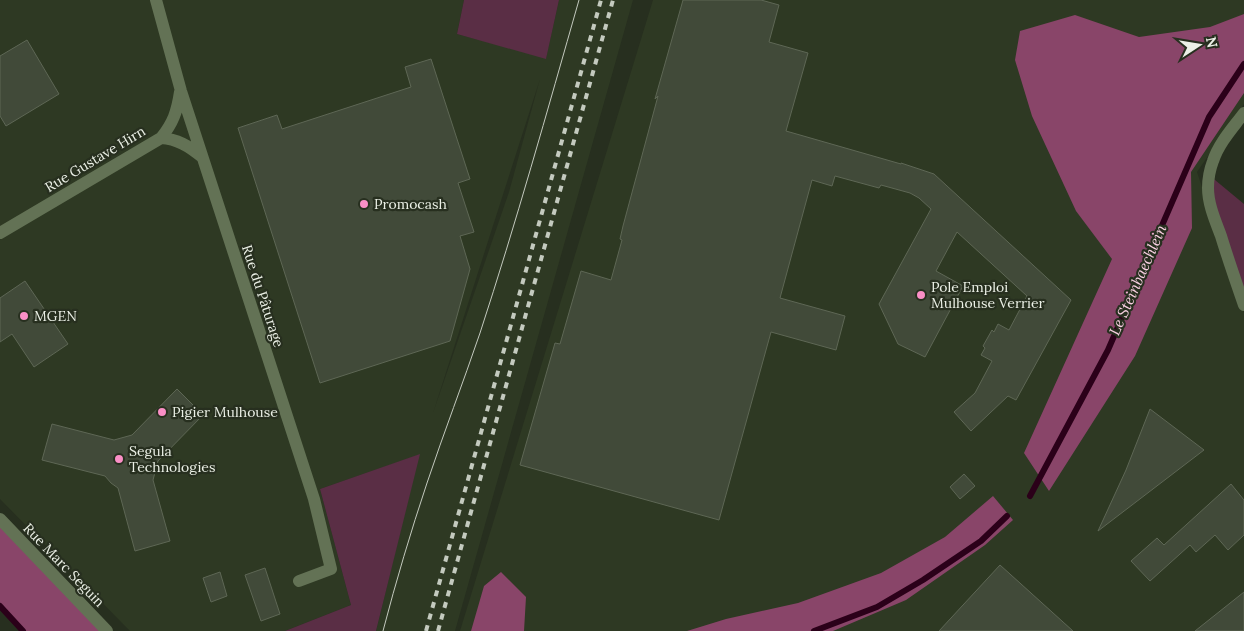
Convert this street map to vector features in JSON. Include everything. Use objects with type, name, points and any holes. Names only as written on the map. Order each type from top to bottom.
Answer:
[{"type":"street","name":"Rue du Pâturage","points":[[156,0],[180,91],[314,499],[331,569],[299,581]]},
{"type":"street","name":"Rue Gustave Hirn","points":[[0,233],[160,138],[174,120],[178,109],[180,91]]},
{"type":"street","points":[[1244,114],[1218,150],[1212,162],[1208,188],[1216,223],[1244,304]]},
{"type":"street","points":[[160,138],[179,141],[202,157]]},
{"type":"street","name":"Rue Marc Seguin","points":[[0,519],[107,631]]},
{"type":"shaded area","points":[[0,0],[464,0],[457,34],[546,58],[559,0],[633,0],[455,631],[376,631],[419,455],[320,489],[351,605],[285,631],[130,631],[0,499]],"holes":[[[540,79],[509,192],[433,413]]]},
{"type":"shaded area","points":[[464,0],[559,0],[546,59],[457,34]]},
{"type":"shaded area","points":[[653,0],[1244,0],[1244,104],[1197,172],[1244,313],[1244,631],[460,631]]},
{"type":"shaded area","points":[[1244,14],[1244,93],[1191,172],[1192,228],[1135,356],[1049,491],[1024,453],[1112,259],[1076,211],[1032,116],[1015,60],[1020,31],[1075,15],[1139,37],[1210,27]]},
{"type":"shaded area","points":[[1209,175],[1244,204],[1244,304],[1210,203]]},
{"type":"shaded area","points":[[420,454],[376,631],[285,631],[351,605],[320,489]]},
{"type":"shaded area","points":[[993,496],[1013,520],[985,545],[906,600],[833,631],[687,631],[726,619],[798,603],[881,573],[945,537]]},
{"type":"shaded area","points":[[0,519],[107,631],[23,631],[0,606]]},
{"type":"shaded area","points":[[501,572],[526,597],[524,631],[471,631],[484,586]]},
{"type":"building","points":[[683,0],[761,0],[779,5],[769,42],[808,53],[786,131],[934,174],[1071,300],[1016,400],[1008,396],[971,431],[954,412],[975,393],[992,361],[981,355],[985,348],[983,346],[992,330],[994,332],[998,324],[1009,330],[1027,296],[957,232],[936,271],[963,286],[925,357],[898,344],[879,304],[931,209],[910,193],[881,185],[879,188],[835,176],[832,186],[812,180],[780,298],[845,316],[836,350],[771,332],[719,520],[520,465],[555,343],[560,344],[581,271],[611,280],[622,240],[620,239],[623,226],[658,96],[655,99]]},
{"type":"building","points":[[27,40],[59,94],[6,126],[0,116],[0,56]]},
{"type":"building","name":"Promocash","points":[[431,59],[470,179],[458,183],[474,232],[460,236],[470,269],[450,341],[320,383],[238,128],[277,115],[282,129],[411,87],[405,67]]},
{"type":"building","name":"MGEN","points":[[25,281],[68,344],[34,367],[12,334],[0,342],[0,298]]},
{"type":"building","points":[[177,389],[203,415],[158,461],[153,480],[170,541],[135,551],[118,488],[105,476],[42,460],[52,424],[114,440],[132,435]]},
{"type":"building","points":[[1150,409],[1204,450],[1098,531],[1126,470]]},
{"type":"building","points":[[964,474],[975,486],[960,499],[950,487]]},
{"type":"building","points":[[1231,484],[1244,500],[1244,535],[1228,550],[1215,535],[1196,552],[1190,545],[1150,581],[1131,561],[1157,538],[1164,545]]},
{"type":"building","points":[[1000,565],[1073,631],[939,631]]},
{"type":"building","points":[[265,568],[280,614],[261,621],[245,575]]},
{"type":"building","points":[[220,572],[227,596],[211,602],[203,578]]},
{"type":"building","points":[[1244,592],[1244,631],[1195,631]]},
{"type":"waterway","name":"Le Steinbaechlein","points":[[1030,496],[1108,350],[1209,117],[1244,64]]},
{"type":"waterway","name":"Le Steinbaechlein","points":[[814,631],[877,607],[923,580],[981,541],[1007,516]]},
{"type":"waterway","name":"Le Steinbaechlein","points":[[0,606],[23,631]]},
{"type":"tram line","points":[[383,631],[421,501],[480,333],[506,250],[579,0]]},
{"type":"railway","points":[[426,631],[601,0]]},
{"type":"railway","points":[[438,631],[613,0]]},
{"type":"place","name":"Promocash","points":[[364,204]]},
{"type":"place","name":"Pole Emploi Mulhouse Verrier","points":[[921,295]]},
{"type":"place","name":"MGEN","points":[[24,316]]},
{"type":"place","name":"Pigier Mulhouse","points":[[162,412]]},
{"type":"place","name":"Segula Technologies","points":[[119,459]]}]
